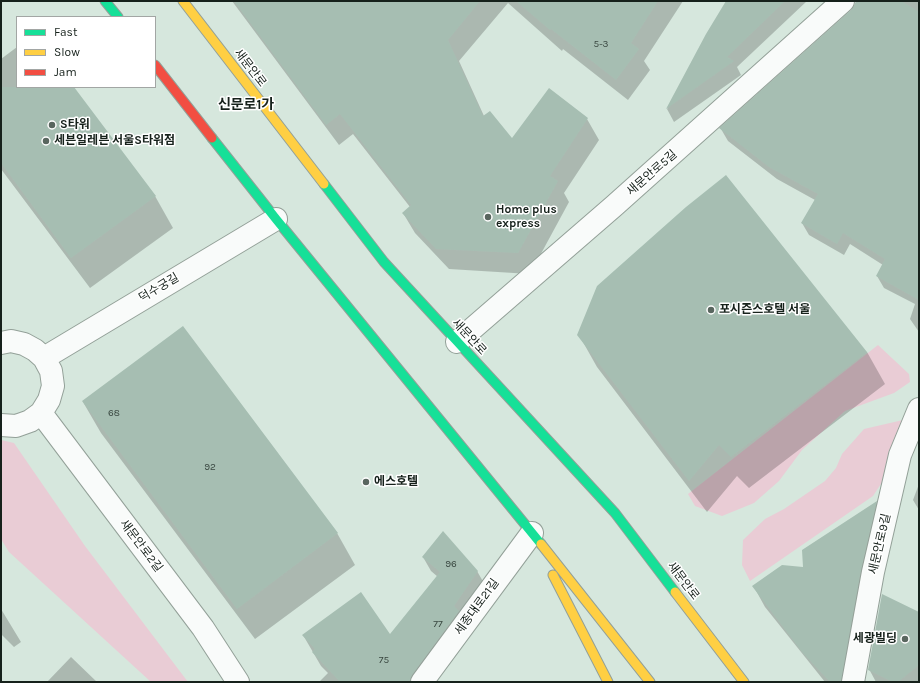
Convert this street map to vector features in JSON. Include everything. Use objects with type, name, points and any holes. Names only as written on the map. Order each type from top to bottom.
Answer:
[{"type":"main road","points":[[105,1],[117,16]]},
{"type":"main road","name":"새문안로","points":[[183,1],[384,262],[615,512],[744,682]]},
{"type":"main road","points":[[156,66],[276,219],[532,533],[650,682]]},
{"type":"main road","points":[[532,533],[608,682]]},
{"type":"street","name":"새문안로5길","points":[[457,342],[620,201],[843,1]]},
{"type":"street","name":"덕수궁길","points":[[44,358],[276,219]]},
{"type":"street","points":[[1,343],[11,341],[24,344],[35,350],[44,358],[50,371],[53,386],[49,400],[41,413],[30,421],[16,426],[1,425]]},
{"type":"street","name":"새문안로9길","points":[[853,682],[873,572],[900,455],[919,409]]},
{"type":"street","name":"새문안로2길","points":[[41,413],[202,628],[238,682]]},
{"type":"street","name":"세종대로21길","points":[[422,682],[532,533]]},
{"type":"shaded area","points":[[878,345],[909,374],[910,382],[894,393],[845,411],[802,450],[779,481],[754,503],[722,516],[695,506],[688,494]]},
{"type":"shaded area","points":[[916,417],[900,455],[873,496],[750,581],[742,565],[743,540],[765,519],[784,509],[825,481],[836,468],[842,454],[864,429]]},
{"type":"shaded area","points":[[1,440],[14,443],[85,546],[188,682],[151,682],[9,552],[1,539]]},
{"type":"building","points":[[234,1],[480,1],[448,40],[483,116],[490,111],[512,138],[549,88],[588,118],[550,176],[558,181],[518,253],[436,249],[402,213],[411,205],[340,114],[326,125]]},
{"type":"building","points":[[516,1],[658,1],[631,43],[639,49],[616,80],[551,29],[550,30]]},
{"type":"building","points":[[726,1],[785,1],[727,57],[734,61],[666,109],[706,34]]},
{"type":"building","points":[[857,1],[901,1],[919,12],[919,300],[876,276],[885,259],[843,233],[837,244],[801,223],[818,194],[769,167],[719,128],[851,10]]},
{"type":"building","name":"S타워","points":[[1,87],[75,88],[156,196],[71,258],[1,163]]},
{"type":"building","name":"포시즌스호텔 서울","points":[[726,175],[867,352],[731,457],[719,445],[689,481],[577,335],[597,286],[686,207]]},
{"type":"building","points":[[183,326],[338,533],[237,609],[82,401]]},
{"type":"building","points":[[877,501],[861,570],[841,682],[830,682],[802,652],[752,586],[782,565],[803,567],[802,550]]},
{"type":"building","points":[[443,531],[478,571],[454,606],[459,611],[412,675],[409,682],[340,682],[312,652],[315,649],[302,635],[361,592],[390,634],[440,572],[422,557]]},
{"type":"building","name":"세광빌딩","points":[[882,594],[919,612],[919,665],[898,682],[893,682],[868,670]]},
{"type":"traffic: fast","points":[[105,1],[117,16]]},
{"type":"traffic: fast","points":[[212,138],[276,219],[541,544]]},
{"type":"traffic: fast","points":[[324,184],[384,262],[615,513],[675,592]]},
{"type":"traffic: slow","points":[[183,1],[324,184]]},
{"type":"traffic: slow","points":[[541,544],[650,682]]},
{"type":"traffic: slow","points":[[553,575],[608,682]]},
{"type":"traffic: slow","points":[[675,592],[744,682]]},
{"type":"traffic: jam","points":[[156,66],[212,138]]},
{"type":"place","name":"S타워","points":[[52,125]]},
{"type":"place","name":"세븐일레븐 서울S타워점","points":[[46,141]]},
{"type":"place","name":"Home plus express","points":[[488,217]]},
{"type":"place","name":"포시즌스호텔 서울","points":[[711,310]]},
{"type":"place","name":"에스호텔","points":[[366,482]]},
{"type":"place","name":"세광빌딩","points":[[905,639]]},
{"type":"district","name":"신문로1가","points":[[246,105]]}]
